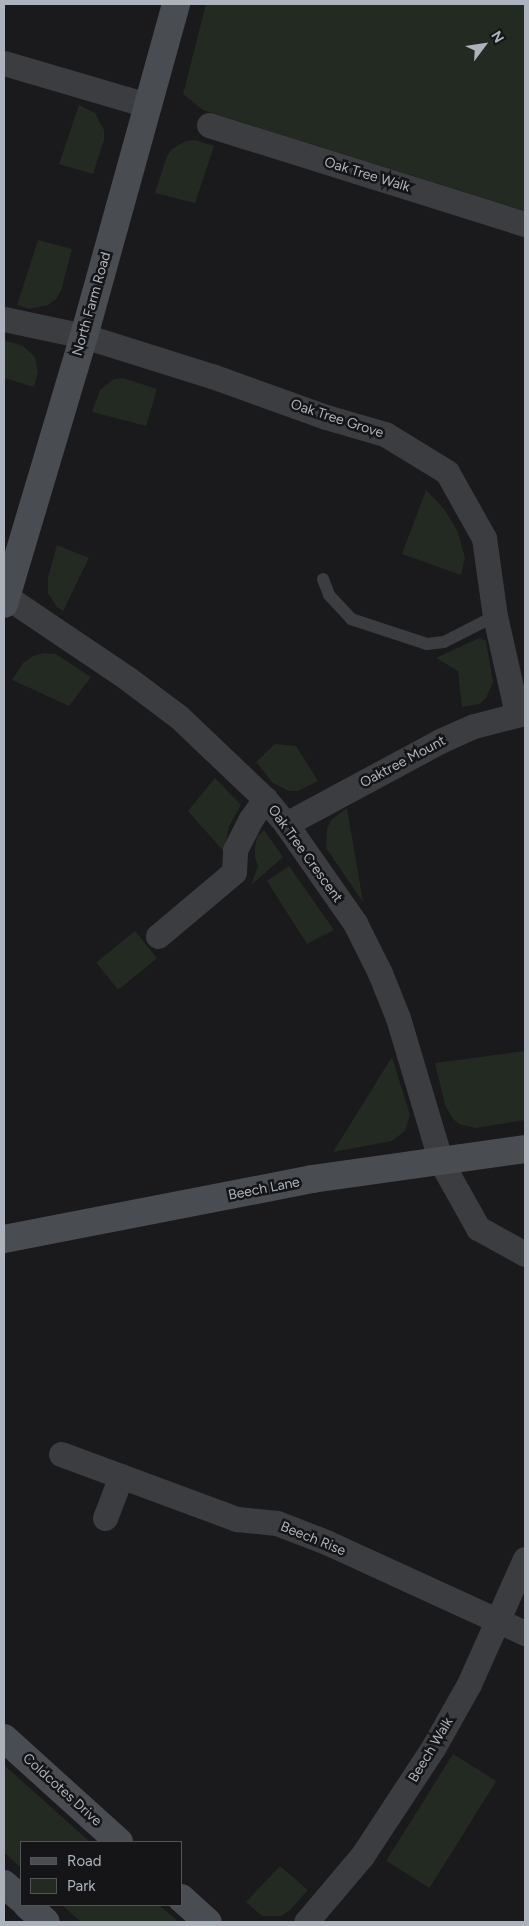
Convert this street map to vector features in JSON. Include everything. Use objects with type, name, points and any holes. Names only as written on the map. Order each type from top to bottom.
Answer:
[{"type":"street","name":"North Farm Road","points":[[5,598],[84,336],[176,4]]},
{"type":"street","points":[[4,63],[147,105]]},
{"type":"street","name":"Oak Tree Walk","points":[[209,125],[525,224]]},
{"type":"street","name":"Oak Tree Grove","points":[[4,319],[84,336],[212,376],[326,416],[385,434],[447,472],[484,538],[495,616],[521,713]]},
{"type":"street","name":"Oak Tree Crescent","points":[[5,598],[127,678],[179,717],[265,799],[286,824],[355,924],[380,973],[398,1018],[441,1162],[478,1228],[525,1254]]},
{"type":"street","name":"Oaktree Mount","points":[[286,824],[440,741],[474,726],[521,713]]},
{"type":"street","points":[[158,936],[234,872],[235,850],[250,820],[265,799]]},
{"type":"street","name":"Beech Lane","points":[[4,1239],[312,1179],[525,1149]]},
{"type":"street","name":"Beech Rise","points":[[61,1454],[237,1519],[277,1524],[318,1539],[525,1633]]},
{"type":"street","points":[[105,1518],[121,1476]]},
{"type":"street","name":"Beech Walk","points":[[306,1922],[362,1856],[433,1748],[469,1684],[499,1621],[525,1559]]},
{"type":"street","name":"Coldcotes Drive","points":[[4,1738],[118,1841]]},
{"type":"street","points":[[4,1884],[20,1899]]},
{"type":"street","points":[[182,1899],[208,1922]]},
{"type":"street","points":[[28,1906],[46,1922]]},
{"type":"lane","points":[[322,579],[329,594],[351,619],[427,644],[444,642],[495,616]]},
{"type":"green space","points":[[206,4],[525,4],[525,211],[203,110],[183,94]]},
{"type":"green space","points":[[79,105],[95,113],[104,130],[104,140],[93,174],[59,164]]},
{"type":"green space","points":[[195,140],[214,146],[195,203],[155,193],[167,156],[172,149],[186,141]]},
{"type":"green space","points":[[38,240],[72,249],[61,291],[56,299],[48,305],[29,309],[17,305]]},
{"type":"green space","points":[[4,340],[23,346],[35,357],[38,372],[34,387],[4,378]]},
{"type":"green space","points":[[123,378],[157,389],[146,426],[92,412],[100,390],[114,379]]},
{"type":"green space","points":[[426,490],[444,509],[458,532],[465,558],[461,575],[402,554]]},
{"type":"green space","points":[[57,545],[89,558],[63,611],[57,607],[48,593],[48,577]]},
{"type":"green space","points":[[479,638],[486,641],[493,682],[486,698],[479,704],[462,707],[458,671],[436,658]]},
{"type":"green space","points":[[44,653],[56,654],[91,677],[69,706],[12,680],[23,663],[33,656]]},
{"type":"green space","points":[[275,744],[296,746],[318,781],[298,791],[289,791],[273,783],[256,762]]},
{"type":"green space","points":[[215,778],[241,805],[229,826],[224,852],[188,811]]},
{"type":"green space","points":[[347,808],[363,902],[326,848],[327,829],[331,820]]},
{"type":"green space","points":[[264,830],[283,857],[251,885],[258,866],[255,857],[257,837]]},
{"type":"green space","points":[[289,866],[334,930],[307,944],[267,881]]},
{"type":"green space","points":[[135,931],[157,958],[118,990],[96,962]]},
{"type":"green space","points":[[525,1051],[525,1120],[475,1128],[459,1124],[453,1119],[445,1105],[435,1063]]},
{"type":"green space","points":[[392,1057],[410,1115],[405,1131],[392,1141],[333,1152]]},
{"type":"green space","points":[[453,1754],[496,1781],[429,1888],[386,1861]]},
{"type":"green space","points":[[4,1765],[89,1841],[20,1841],[20,1867],[4,1852]]},
{"type":"green space","points":[[280,1866],[308,1890],[289,1911],[281,1916],[262,1916],[246,1902]]},
{"type":"green space","points":[[63,1906],[160,1906],[179,1922],[81,1922]]}]
